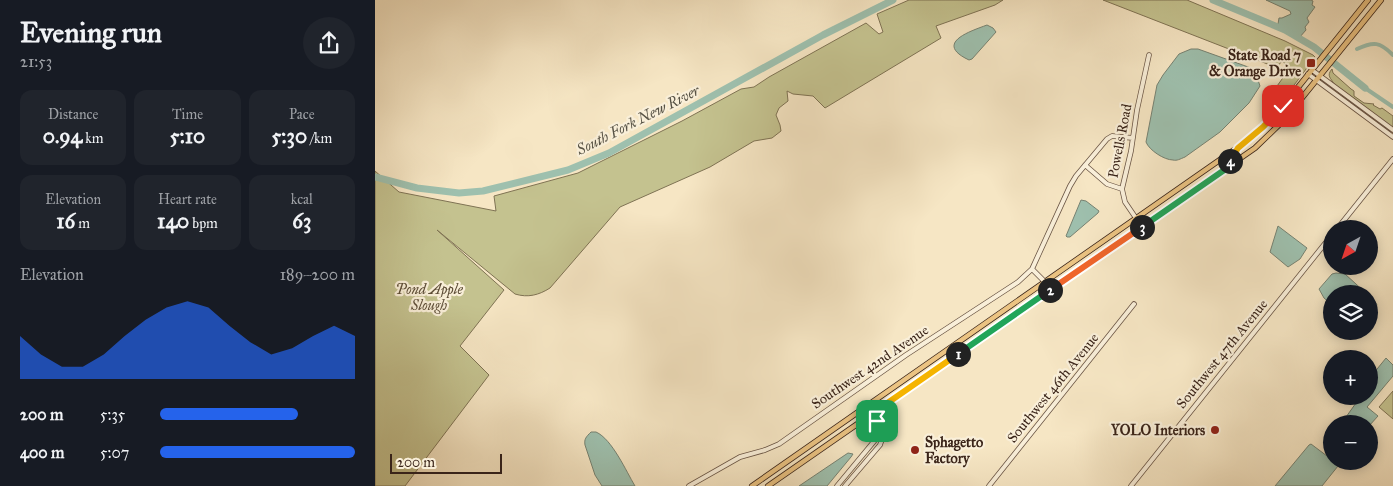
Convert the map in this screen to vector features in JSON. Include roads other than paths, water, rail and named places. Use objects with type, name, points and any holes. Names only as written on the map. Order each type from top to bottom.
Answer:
[{"type":"main road","points":[[752,486],[1238,148],[1276,113],[1368,0]]},
{"type":"main road","points":[[768,486],[1255,148],[1275,129],[1381,0]]},
{"type":"main road","points":[[1230,166],[1231,158],[1238,148]]},
{"type":"main road","points":[[960,353],[960,346],[966,337]]},
{"type":"street","name":"Powells Road","points":[[1142,227],[1125,202],[1122,189],[1149,55]]},
{"type":"street","points":[[1310,72],[1357,111],[1393,137]]},
{"type":"street","points":[[1318,78],[1393,130]]},
{"type":"street","points":[[1357,111],[1368,111]]},
{"type":"street","points":[[1051,290],[1031,269],[1064,198],[1076,176],[1107,139],[1112,136],[1133,138]]},
{"type":"street","points":[[1344,220],[1393,159]]},
{"type":"street","points":[[1085,165],[1107,184],[1122,189]]},
{"type":"street","name":"Southwest 47th Avenue","points":[[1131,486],[1323,246]]},
{"type":"street","name":"Southwest 42nd Avenue","points":[[689,486],[740,457],[779,444],[906,355],[1017,282],[1031,269]]},
{"type":"street","name":"Southwest 46th Avenue","points":[[989,486],[1134,304]]},
{"type":"street","points":[[847,484],[880,445],[883,437],[882,421],[869,404]]},
{"type":"street","points":[[837,486],[878,436],[875,412]]},
{"type":"street","points":[[858,424],[868,427],[873,431],[873,444]]},
{"type":"street","points":[[847,484],[849,472]]},
{"type":"waterway","name":"South Fork New River","points":[[375,177],[417,188],[459,193],[483,191],[568,170],[609,153],[823,35],[893,0]]},
{"type":"waterway","name":"South Fork New River","points":[[1213,0],[1285,30],[1314,47],[1365,88]]},
{"type":"waterway","points":[[1357,49],[1377,44],[1393,55]]},
{"type":"waterway","points":[[1365,88],[1393,107]]},
{"type":"place","name":"State Road 7 & Orange Drive","points":[[1311,63]]},
{"type":"place","name":"YOLO Interiors","points":[[1215,430]]},
{"type":"place","name":"Sphagetto Factory","points":[[915,450]]},
{"type":"park label","name":"Pond Apple Slough","points":[[429,298]]}]
